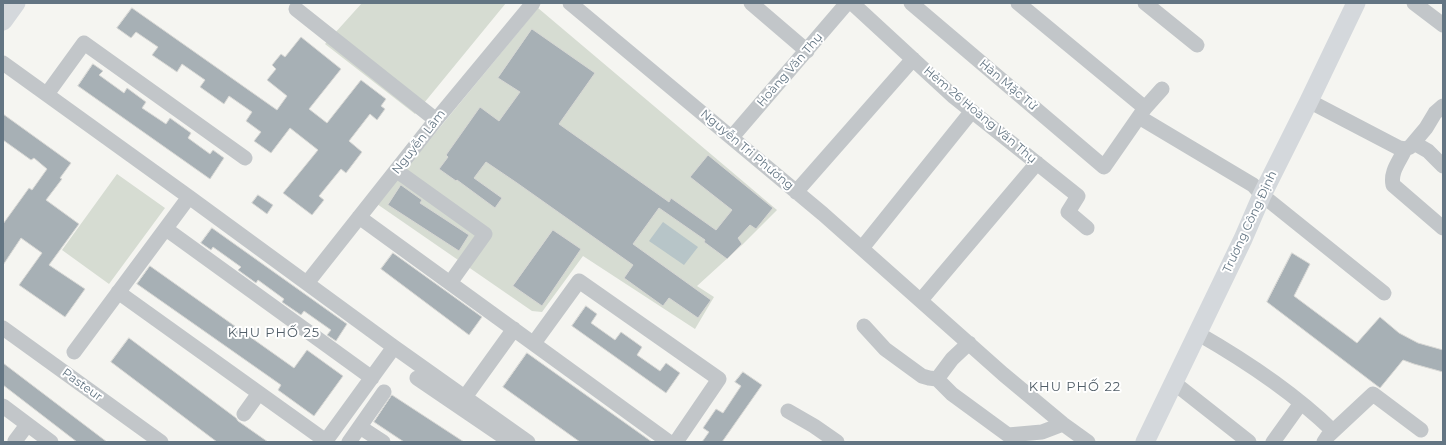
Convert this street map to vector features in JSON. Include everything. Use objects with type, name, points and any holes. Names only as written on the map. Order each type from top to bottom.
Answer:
[{"type":"main road","points":[[3,21],[16,3]]},
{"type":"main road","name":"Trương Công Định","points":[[1145,442],[1243,239],[1262,195],[1356,3]]},
{"type":"street","name":"Nguyễn Lâm","points":[[308,283],[436,120],[533,3]]},
{"type":"street","name":"Nguyễn Tri Phương","points":[[570,3],[732,137],[862,248],[922,300],[1003,374],[1063,424],[1088,442]]},
{"type":"street","points":[[751,3],[807,51]]},
{"type":"street","name":"Hoàng Văn Thụ","points":[[732,137],[847,3]]},
{"type":"street","name":"Hẻm 26 Hoàng Văn Thụ","points":[[852,3],[972,111],[1078,196],[1068,212],[1086,228]]},
{"type":"street","name":"Hàn Mặc Tử","points":[[911,3],[1104,167],[1142,113]]},
{"type":"street","points":[[1018,3],[1142,113],[1253,185],[1262,195],[1384,293]]},
{"type":"street","points":[[1145,3],[1197,45]]},
{"type":"street","points":[[1414,3],[1443,25]]},
{"type":"street","points":[[296,9],[436,120]]},
{"type":"street","points":[[47,94],[84,44],[245,158]]},
{"type":"street","points":[[796,192],[913,59]]},
{"type":"street","points":[[3,63],[528,442]]},
{"type":"street","points":[[1142,113],[1162,89]]},
{"type":"street","points":[[1309,101],[1399,148],[1409,146],[1428,151],[1443,166]]},
{"type":"street","points":[[1443,106],[1435,114],[1426,128],[1409,146],[1393,171],[1392,179],[1393,185],[1443,228]]},
{"type":"street","points":[[862,248],[972,111]]},
{"type":"street","points":[[922,300],[1037,163]]},
{"type":"street","points":[[397,171],[485,234],[450,283]]},
{"type":"street","points":[[74,352],[189,197]]},
{"type":"street","points":[[359,217],[669,442]]},
{"type":"street","points":[[166,229],[372,378]]},
{"type":"street","points":[[534,343],[579,281],[618,308],[719,379],[676,442]]},
{"type":"street","points":[[118,292],[326,441],[394,346]]},
{"type":"street","points":[[864,326],[885,349],[922,376],[937,379],[1003,439],[1042,432],[1063,424]]},
{"type":"street","name":"Pasteur","points":[[3,328],[161,442]]},
{"type":"street","points":[[465,397],[514,329]]},
{"type":"street","points":[[1197,333],[1257,370],[1310,409],[1328,436],[1373,394],[1421,430]]},
{"type":"street","points":[[937,379],[952,359],[969,343]]},
{"type":"street","points":[[417,378],[511,442]]},
{"type":"street","points":[[1173,382],[1249,442]]},
{"type":"street","points":[[349,442],[384,392]]},
{"type":"street","points":[[244,414],[260,393]]},
{"type":"street","points":[[1273,442],[1301,403]]},
{"type":"street","points":[[3,406],[51,442]]},
{"type":"street","points":[[788,411],[814,426],[837,442]]},
{"type":"street","points":[[15,441],[27,425]]},
{"type":"street","points":[[360,427],[383,442]]},
{"type":"shaded area","points":[[362,3],[506,3],[415,114],[325,44]]},
{"type":"shaded area","points":[[538,8],[777,210],[742,245],[697,286],[714,297],[695,329],[583,256],[542,312],[532,311],[377,204]]},
{"type":"shaded area","points":[[117,174],[165,208],[109,284],[62,250]]},
{"type":"shaded area","points":[[663,222],[698,247],[684,265],[649,241]]},
{"type":"building","points":[[132,8],[277,110],[287,96],[267,80],[276,69],[272,65],[281,54],[285,57],[301,37],[341,69],[309,109],[327,123],[361,80],[386,99],[381,106],[385,109],[377,120],[370,114],[349,141],[362,152],[346,173],[341,169],[319,196],[324,200],[312,215],[283,193],[318,150],[290,128],[271,153],[254,141],[261,132],[246,121],[252,112],[229,96],[224,104],[200,87],[205,80],[182,64],[177,72],[152,55],[158,47],[136,32],[131,38],[117,28]]},
{"type":"building","points":[[532,29],[595,73],[559,124],[669,202],[671,198],[716,230],[732,210],[690,177],[708,155],[773,208],[756,229],[750,225],[738,238],[742,244],[727,259],[704,242],[705,240],[659,208],[633,244],[711,300],[698,318],[669,298],[663,306],[624,278],[633,265],[486,162],[474,178],[502,198],[495,208],[457,180],[456,181],[439,169],[448,157],[446,155],[480,107],[499,121],[520,92],[498,78]]},
{"type":"building","points":[[93,64],[103,71],[99,75],[124,93],[127,88],[146,102],[142,108],[166,124],[170,118],[191,133],[188,138],[210,154],[213,150],[224,158],[210,179],[78,86]]},
{"type":"building","points":[[3,114],[71,163],[60,178],[62,179],[46,200],[79,224],[49,265],[85,289],[65,317],[19,285],[42,253],[21,238],[3,265],[3,224],[29,188],[32,190],[47,169],[34,158],[31,160],[3,140]]},
{"type":"building","points":[[401,185],[422,200],[420,203],[469,235],[459,251],[388,205]]},
{"type":"building","points":[[258,195],[273,205],[267,214],[252,203]]},
{"type":"building","points":[[212,228],[347,324],[336,341],[327,335],[331,330],[304,311],[301,315],[282,302],[284,299],[258,280],[256,283],[238,270],[241,267],[213,247],[211,250],[201,243]]},
{"type":"building","points":[[553,230],[581,249],[542,306],[513,286]]},
{"type":"building","points":[[393,253],[482,317],[469,335],[381,269]]},
{"type":"building","points":[[1292,253],[1310,264],[1294,296],[1357,343],[1380,317],[1399,333],[1418,343],[1443,350],[1443,372],[1403,360],[1380,388],[1267,302]]},
{"type":"building","points":[[150,266],[294,368],[307,350],[343,376],[314,416],[278,390],[281,385],[137,284]]},
{"type":"building","points":[[586,306],[597,314],[591,323],[615,340],[621,332],[642,347],[637,355],[660,371],[666,363],[680,373],[666,393],[572,326]]},
{"type":"building","points":[[129,338],[268,442],[217,442],[111,362]]},
{"type":"building","points":[[527,353],[652,442],[580,442],[503,387]]},
{"type":"building","points":[[3,363],[107,442],[77,442],[3,385]]},
{"type":"building","points":[[743,372],[762,385],[722,442],[702,442],[709,432],[703,428],[716,409],[723,413],[741,386],[735,382]]},
{"type":"building","points":[[392,395],[464,442],[404,442],[374,422]]},
{"type":"district","name":"KHU PHỐ 25","points":[[274,333]]},
{"type":"district","name":"KHU PHỐ 22","points":[[1075,387]]}]
